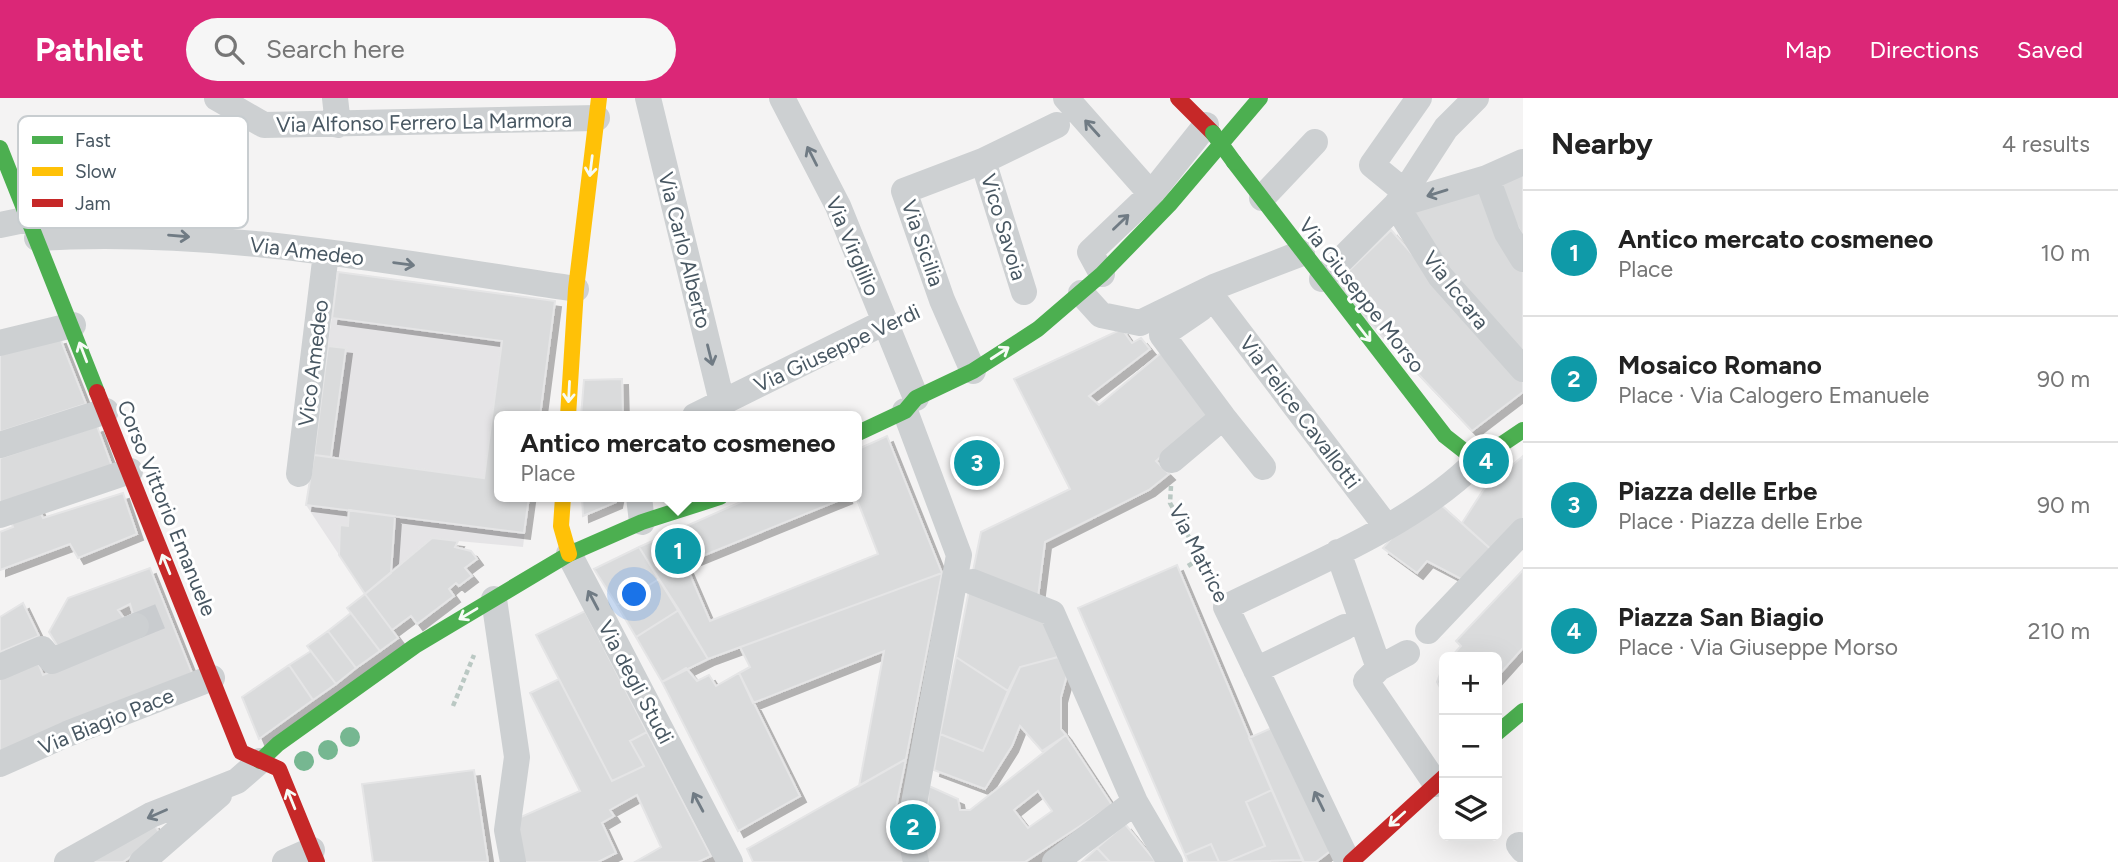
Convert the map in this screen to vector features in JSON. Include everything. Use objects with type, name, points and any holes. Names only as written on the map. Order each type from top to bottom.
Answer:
[{"type":"street","name":"Via Alfonso Ferrero La Marmora","points":[[217,98],[264,125],[338,125],[479,110],[598,108]]},
{"type":"street","points":[[335,98],[338,125]]},
{"type":"street","name":"Via Carlo Alberto","points":[[648,98],[722,402]]},
{"type":"street","name":"Via Virglilio","points":[[782,98],[838,206],[885,322],[959,555],[917,772],[909,831],[916,862]]},
{"type":"street","points":[[1066,98],[1151,194]]},
{"type":"street","points":[[1102,274],[1090,252],[1151,194],[1210,129],[1178,98]]},
{"type":"street","points":[[862,431],[972,371],[1038,329],[1102,274],[1168,205],[1260,98]]},
{"type":"street","name":"Via Iccara","points":[[1419,98],[1372,165],[1401,198],[1440,276],[1523,369]]},
{"type":"street","points":[[1322,279],[1401,198],[1446,128],[1476,98]]},
{"type":"street","points":[[568,411],[576,289],[598,108]]},
{"type":"street","name":"Via Sicilia","points":[[972,371],[942,300],[904,191],[984,161],[1057,125]]},
{"type":"street","name":"Via Giuseppe Morso","points":[[1210,129],[1322,279],[1445,436],[1469,455]]},
{"type":"street","points":[[1262,198],[1315,142]]},
{"type":"street","name":"Corso Vittorio Emanuele","points":[[0,148],[18,192]]},
{"type":"street","name":"Vico Savoia","points":[[984,161],[1024,292]]},
{"type":"street","points":[[1401,198],[1487,178],[1523,162]]},
{"type":"street","points":[[1487,178],[1507,233],[1523,259]]},
{"type":"street","name":"Via Amedeo","points":[[0,225],[18,227]]},
{"type":"street","name":"Via Amedeo","points":[[33,228],[108,234],[173,235],[326,253],[576,289]]},
{"type":"street","name":"Corso Vittorio Emanuele","points":[[33,228],[130,471],[176,609],[212,678],[241,752],[279,769],[315,856]]},
{"type":"street","name":"Vico Amedeo","points":[[299,474],[326,253]]},
{"type":"street","points":[[1081,293],[1101,315],[1140,323],[1303,253]]},
{"type":"street","points":[[1214,293],[1162,335],[1263,467]]},
{"type":"street","name":"Via Felice Cavallotti","points":[[1214,293],[1386,526]]},
{"type":"street","name":"Via Giuseppe Verdi","points":[[705,411],[885,322]]},
{"type":"street","points":[[0,343],[73,325]]},
{"type":"street","points":[[0,445],[106,411]]},
{"type":"street","points":[[1172,460],[1223,417]]},
{"type":"street","points":[[1226,607],[1386,526],[1443,490],[1469,455],[1522,428]]},
{"type":"street","points":[[0,515],[130,471]]},
{"type":"street","name":"Via degli Studi","points":[[563,502],[561,526],[569,554],[730,862]]},
{"type":"street","points":[[142,862],[278,744],[415,646],[640,509],[687,502]]},
{"type":"street","points":[[1428,631],[1523,531]]},
{"type":"street","points":[[1338,552],[1379,668]]},
{"type":"street","points":[[973,582],[1052,613],[1135,802],[1170,862]]},
{"type":"street","points":[[494,599],[517,757],[507,830],[513,862]]},
{"type":"street","name":"Via Matrice","points":[[1226,607],[1256,670],[1357,860]]},
{"type":"street","points":[[0,667],[43,649],[52,662],[136,626]]},
{"type":"street","points":[[1256,670],[1345,627]]},
{"type":"street","points":[[1407,653],[1379,668],[1366,681],[1439,779]]},
{"type":"street","name":"Via Biagio Pace","points":[[0,764],[67,734],[212,678]]},
{"type":"street","points":[[1502,729],[1523,711]]},
{"type":"street","points":[[67,862],[151,815],[237,781]]},
{"type":"street","points":[[1357,860],[1439,781]]},
{"type":"street","points":[[1055,862],[1135,802]]},
{"type":"street","points":[[285,862],[315,856]]},
{"type":"path","name":"Via Matrice","points":[[1172,460],[1170,503],[1226,607]]},
{"type":"path","points":[[1188,566],[1202,558]]},
{"type":"path","points":[[453,706],[470,666]]},
{"type":"shaded area","points":[[338,272],[555,301],[541,411],[494,411],[494,502],[528,502],[523,547],[458,541],[365,594],[306,505]]},
{"type":"building","points":[[1523,174],[1523,237],[1495,182]]},
{"type":"building","points":[[1484,186],[1517,266],[1523,272],[1523,355],[1441,265],[1411,212]]},
{"type":"building","points":[[1391,230],[1523,381],[1523,392],[1472,431],[1334,285]]},
{"type":"building","points":[[338,272],[555,301],[541,411],[494,411],[494,502],[528,502],[524,533],[306,505],[314,455],[484,478],[502,341],[332,318]]},
{"type":"building","points":[[1122,329],[1132,343],[1141,338],[1150,349],[1089,396],[1099,405],[1161,353],[1208,415],[1156,461],[1169,474],[1149,490],[1045,542],[1038,597],[973,571],[981,532],[1070,489],[1014,379]]},
{"type":"building","points":[[60,338],[86,404],[0,432],[0,351]]},
{"type":"building","points":[[328,346],[346,348],[331,457],[314,455]]},
{"type":"building","points":[[622,379],[623,411],[581,411],[584,380]]},
{"type":"building","points":[[97,426],[113,469],[0,505],[0,458]]},
{"type":"building","points":[[887,436],[942,573],[708,659],[639,547],[741,502],[835,502],[685,563],[710,621],[878,554],[858,502],[862,502],[862,447]]},
{"type":"building","points":[[1523,456],[1523,523],[1495,553],[1462,523],[1484,489]]},
{"type":"building","points":[[123,493],[137,534],[78,558],[70,544],[0,570],[0,532],[13,527],[9,517],[38,507],[43,518]]},
{"type":"building","points":[[582,502],[616,502],[583,516]]},
{"type":"building","points":[[1439,503],[1495,553],[1467,582],[1427,561],[1417,573],[1383,548],[1397,532]]},
{"type":"building","points":[[349,510],[395,516],[391,573],[365,594],[339,555],[340,525],[348,526]]},
{"type":"building","points":[[432,538],[458,541],[455,547],[471,551],[477,559],[465,568],[472,576],[459,586],[456,583],[449,589],[454,596],[417,624],[411,616],[392,630],[365,594]]},
{"type":"building","points":[[639,547],[659,579],[617,605],[594,569]]},
{"type":"building","points":[[1177,565],[1272,790],[1246,802],[1265,846],[1227,862],[1219,862],[1211,844],[1185,855],[1078,608]]},
{"type":"building","points":[[150,568],[192,673],[0,752],[0,677],[37,660],[43,675],[139,635],[130,604],[118,610],[124,618],[61,652],[49,632],[68,598]]},
{"type":"building","points":[[1523,570],[1523,648],[1502,671],[1502,652],[1456,652],[1461,646],[1456,641]]},
{"type":"building","points":[[942,573],[906,759],[859,786],[884,651],[753,703],[739,673],[750,667],[740,647]]},
{"type":"building","points":[[659,579],[679,610],[636,637],[617,605]]},
{"type":"building","points":[[969,590],[1041,616],[1058,657],[1020,667],[1008,691],[956,657]]},
{"type":"building","points":[[365,594],[398,638],[380,651],[347,608]]},
{"type":"building","points":[[23,603],[39,636],[0,652],[0,617]]},
{"type":"building","points":[[679,610],[708,659],[662,682],[636,637]]},
{"type":"building","points":[[585,611],[647,732],[630,741],[644,766],[612,781],[536,635]]},
{"type":"building","points":[[351,613],[380,651],[356,668],[328,631]]},
{"type":"building","points":[[328,631],[356,668],[336,684],[307,646]]},
{"type":"building","points":[[311,651],[336,684],[313,700],[289,665]]},
{"type":"building","points":[[956,657],[1008,691],[983,751],[940,734]]},
{"type":"building","points":[[1058,657],[1067,675],[1061,697],[1061,729],[1066,735],[1042,751],[1020,726],[1012,746],[985,789],[934,770],[940,734],[983,751],[1020,667]]},
{"type":"building","points":[[289,665],[313,700],[259,739],[242,697]]},
{"type":"building","points":[[686,668],[697,681],[709,675],[716,686],[739,673],[800,796],[738,831],[662,682]]},
{"type":"building","points":[[559,679],[612,781],[644,766],[630,741],[647,732],[711,856],[698,862],[635,862],[661,847],[637,795],[610,810],[614,816],[602,823],[616,853],[598,862],[523,862],[514,820],[580,791],[530,693]]},
{"type":"building","points":[[1274,727],[1333,849],[1316,862],[1303,862],[1249,738]]},
{"type":"building","points":[[1066,735],[1112,805],[1025,862],[927,862],[924,851],[929,786],[958,799],[960,810],[970,810]],"holes":[[[1038,791],[1052,811],[1028,828],[1014,810]]]},
{"type":"building","points":[[906,759],[892,827],[905,862],[753,862],[747,849]]},
{"type":"building","points":[[474,770],[488,862],[373,862],[362,784]]},
{"type":"building","points":[[1272,790],[1303,860],[1227,862],[1265,846],[1246,802]]},
{"type":"building","points":[[153,823],[161,835],[123,862],[89,862]]},
{"type":"building","points":[[1125,824],[1156,862],[1110,862],[1097,848]]},
{"type":"building","points":[[1211,844],[1219,862],[1188,862],[1185,855]]},
{"type":"building","points":[[1097,848],[1110,862],[1082,862]]},
{"type":"tunnel","points":[[136,626],[168,613]]},
{"type":"traffic: fast","points":[[862,431],[905,411],[916,398],[973,371],[1038,329],[1102,274],[1169,205],[1260,98]]},
{"type":"traffic: fast","points":[[1213,133],[1234,162]]},
{"type":"traffic: fast","points":[[0,148],[18,193]]},
{"type":"traffic: fast","points":[[1234,162],[1445,436],[1477,461],[1523,430]]},
{"type":"traffic: fast","points":[[32,228],[97,392]]},
{"type":"traffic: fast","points":[[260,761],[278,744],[415,646],[569,554],[642,522],[704,502]]},
{"type":"traffic: fast","points":[[1502,729],[1523,711]]},
{"type":"traffic: slow","points":[[568,411],[576,289],[599,98]]},
{"type":"traffic: slow","points":[[563,502],[561,526],[569,554]]},
{"type":"traffic: jam","points":[[1178,98],[1213,133]]},
{"type":"traffic: jam","points":[[97,392],[241,752],[279,769],[317,862]]},
{"type":"traffic: jam","points":[[1351,862],[1443,778]]},
{"type":"place","name":"Piazza San Biagio","points":[[1486,461]]},
{"type":"place","name":"Piazza delle Erbe","points":[[977,463]]},
{"type":"place","name":"Antico mercato cosmeneo","points":[[678,551]]},
{"type":"place","name":"Mosaico Romano","points":[[913,827]]}]
